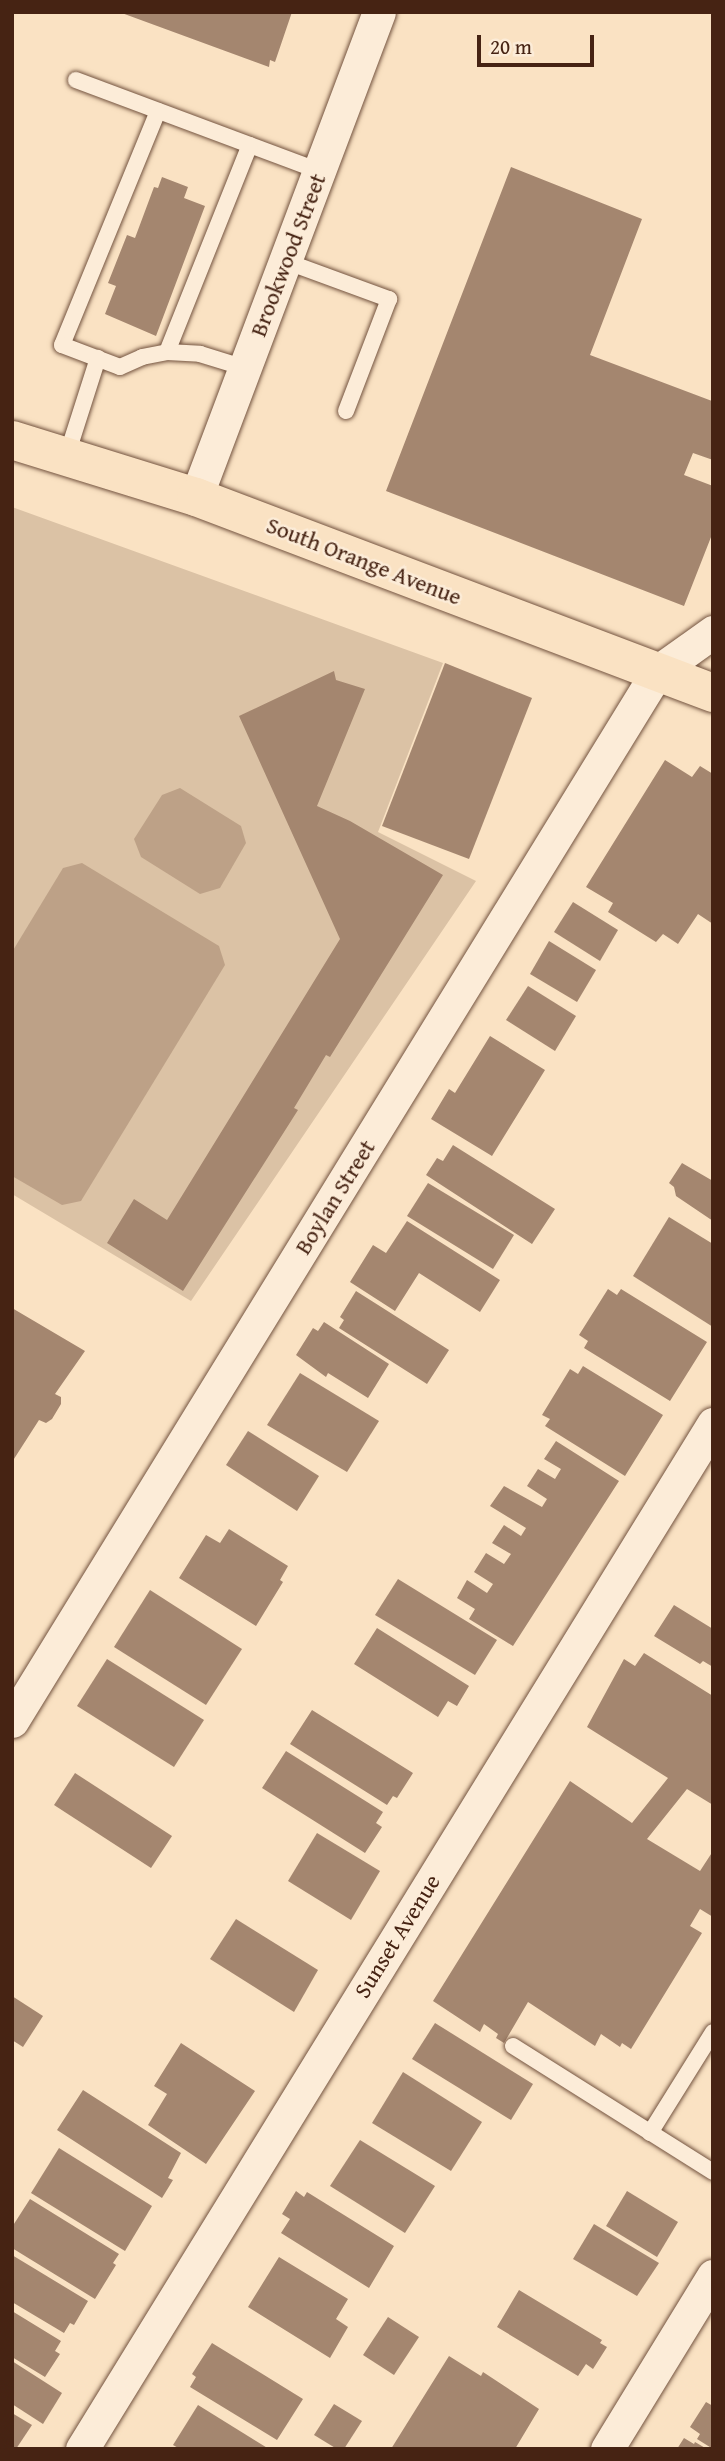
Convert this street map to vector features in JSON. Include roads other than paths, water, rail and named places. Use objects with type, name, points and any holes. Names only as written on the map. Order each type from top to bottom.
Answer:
[{"type":"main road","name":"South Orange Avenue","points":[[12,440],[196,497],[713,693]]},
{"type":"street","name":"Brookwood Street","points":[[196,497],[379,12]]},
{"type":"street","points":[[657,672],[713,632]]},
{"type":"street","name":"Boylan Street","points":[[12,1721],[657,672]]},
{"type":"street","name":"Sunset Avenue","points":[[82,2449],[713,1424]]},
{"type":"street","points":[[607,2449],[713,2276]]},
{"type":"lane","points":[[76,79],[319,171]]},
{"type":"lane","points":[[158,111],[62,345],[120,367],[142,357],[167,352],[200,354],[245,368]]},
{"type":"lane","points":[[167,352],[250,145]]},
{"type":"lane","points":[[285,261],[389,299],[346,411]]},
{"type":"lane","points":[[67,455],[98,358]]},
{"type":"lane","points":[[650,2133],[713,2032]]},
{"type":"lane","points":[[513,2046],[713,2172]]}]
